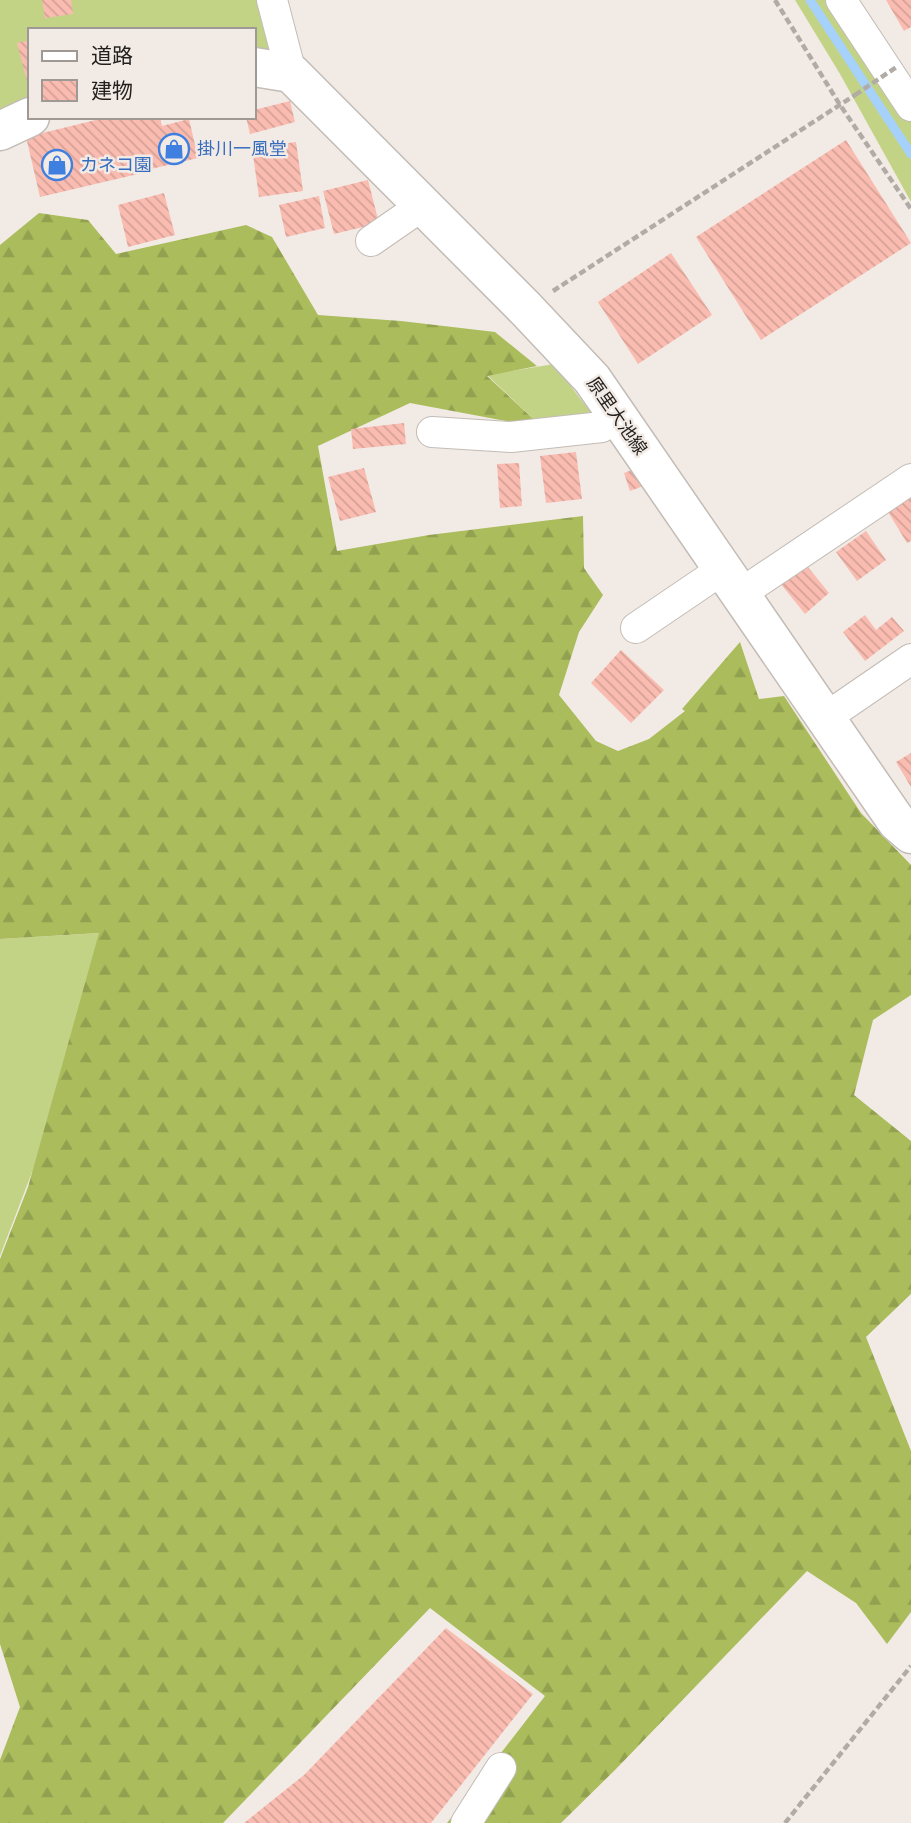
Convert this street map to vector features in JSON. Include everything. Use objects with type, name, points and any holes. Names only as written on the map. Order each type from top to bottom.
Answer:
[{"type":"main road","points":[[256,67],[291,73]]},
{"type":"main road","name":"原里大池線","points":[[291,73],[592,379],[824,718],[897,822],[911,834]]},
{"type":"main road","points":[[0,131],[28,118]]},
{"type":"street","points":[[272,0],[291,73]]},
{"type":"street","points":[[841,0],[893,70],[911,106]]},
{"type":"street","points":[[371,241],[423,205]]},
{"type":"street","points":[[432,432],[511,437],[602,427],[618,416]]},
{"type":"street","points":[[636,628],[732,582],[911,479]]},
{"type":"street","points":[[824,718],[911,659]]},
{"type":"street","points":[[466,1823],[501,1768]]},
{"type":"path","points":[[775,0],[839,105],[911,209]]},
{"type":"path","points":[[526,309],[893,70]]},
{"type":"path","points":[[785,1823],[911,1666]]},
{"type":"green space","points":[[0,0],[269,0],[287,72],[256,74],[256,28],[28,28],[28,113],[0,129]]},
{"type":"green space","points":[[795,0],[831,0],[911,122],[911,202],[840,74]]},
{"type":"green space","points":[[39,213],[88,220],[116,254],[246,225],[272,237],[318,315],[495,332],[537,366],[487,376],[543,428],[410,403],[318,446],[337,551],[429,535],[583,516],[584,568],[603,595],[579,632],[559,695],[596,741],[618,751],[649,739],[685,711],[682,709],[740,642],[759,699],[784,696],[861,813],[911,865],[911,995],[873,1020],[854,1095],[911,1141],[911,1294],[866,1337],[911,1451],[911,1612],[887,1644],[856,1603],[807,1571],[561,1823],[447,1823],[545,1696],[430,1608],[223,1823],[0,1823],[0,1760],[20,1707],[0,1644],[0,1259],[28,1187],[99,933],[0,939],[0,245]]},
{"type":"green space","points":[[554,364],[594,417],[543,428],[487,375]]},
{"type":"green space","points":[[100,933],[34,1167],[0,1256],[0,939]]},
{"type":"building","points":[[42,0],[71,0],[73,14],[45,18]]},
{"type":"building","points":[[886,0],[911,0],[911,27],[904,31]]},
{"type":"building","points":[[28,40],[28,85],[17,43]]},
{"type":"building","points":[[290,101],[295,122],[250,134],[246,119],[256,119],[256,110]]},
{"type":"building","points":[[100,119],[160,119],[162,126],[189,119],[198,158],[151,169],[147,155],[135,158],[138,174],[40,197],[26,137]]},
{"type":"building","points":[[846,140],[911,243],[761,340],[696,237]]},
{"type":"building","points":[[296,142],[303,191],[259,197],[252,148]]},
{"type":"building","points":[[368,180],[379,223],[334,234],[323,191]]},
{"type":"building","points":[[164,193],[175,235],[128,247],[118,205]]},
{"type":"building","points":[[319,196],[325,228],[286,237],[279,205]]},
{"type":"building","points":[[671,253],[712,315],[638,364],[598,302]]},
{"type":"building","points":[[404,423],[406,444],[353,449],[351,429]]},
{"type":"building","points":[[576,452],[582,499],[546,503],[540,456]]},
{"type":"building","points":[[519,463],[522,506],[500,508],[497,464]]},
{"type":"building","points":[[640,467],[646,485],[630,491],[624,473]]},
{"type":"building","points":[[364,468],[376,512],[340,521],[328,477]]},
{"type":"building","points":[[911,495],[911,541],[907,543],[887,510]]},
{"type":"building","points":[[866,531],[886,560],[857,581],[836,552]]},
{"type":"building","points":[[804,562],[829,593],[805,614],[776,578]]},
{"type":"building","points":[[865,615],[876,630],[892,617],[904,631],[865,661],[843,632]]},
{"type":"building","points":[[621,650],[664,690],[631,723],[591,683]]},
{"type":"building","points":[[911,753],[911,787],[896,762]]},
{"type":"building","points":[[446,1628],[533,1694],[431,1823],[244,1823],[304,1775]]},
{"type":"waterway","points":[[810,0],[911,154]]},
{"type":"place","name":"掛川一風堂","points":[[174,149]]},
{"type":"place","name":"カネコ園","points":[[57,165]]}]
